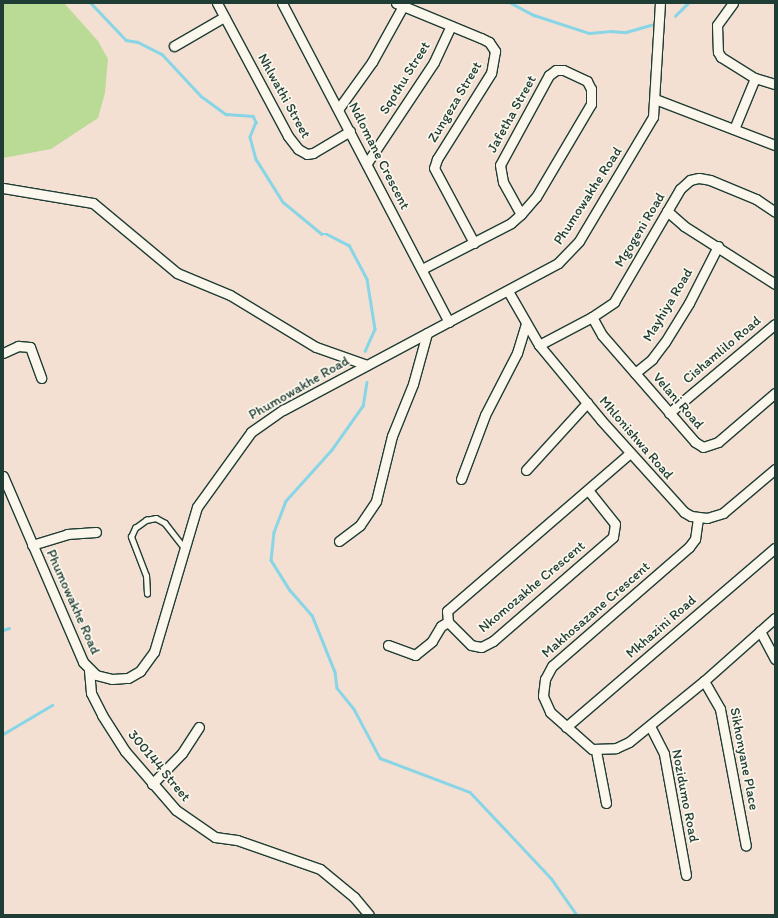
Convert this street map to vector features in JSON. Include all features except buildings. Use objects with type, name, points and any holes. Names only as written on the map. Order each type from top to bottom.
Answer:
[{"type":"street","name":"Nhlwathi Street","points":[[217,3],[288,136],[298,149],[307,154],[313,153],[350,131]]},
{"type":"street","name":"Ndlomane Crescent","points":[[282,3],[339,108],[449,322]]},
{"type":"street","name":"Phumowakhe Road","points":[[3,476],[78,653],[89,670],[105,678],[120,679],[135,674],[150,662],[190,522],[205,492],[251,432],[283,410],[508,291],[558,262],[579,241],[645,133],[652,117],[655,98],[660,3]]},
{"type":"street","points":[[733,3],[717,25],[718,52],[721,57],[756,78],[775,84]]},
{"type":"street","points":[[339,108],[372,62],[400,5]]},
{"type":"street","name":"Zungeza Street","points":[[400,5],[490,42],[496,57],[491,73],[481,91],[434,163],[435,173],[474,243]]},
{"type":"street","points":[[174,46],[224,17]]},
{"type":"street","name":"Sqothu Street","points":[[367,163],[434,62],[451,26]]},
{"type":"street","name":"Jafetha Street","points":[[422,269],[511,223],[521,214],[544,184],[591,104],[591,89],[587,81],[563,70],[556,70],[549,76],[500,165],[503,182],[521,214]]},
{"type":"street","points":[[734,129],[756,78]]},
{"type":"street","points":[[655,98],[775,145]]},
{"type":"street","name":"Mgogeni Road","points":[[539,345],[592,317],[619,297],[684,184],[699,178],[737,191],[775,212]]},
{"type":"street","points":[[3,188],[93,203],[177,273],[230,295],[316,347],[367,365]]},
{"type":"street","points":[[668,211],[684,226],[718,246],[775,284]]},
{"type":"street","name":"Mayhiya Road","points":[[636,373],[652,359],[665,342],[689,303],[718,246]]},
{"type":"street","name":"Mhlonishwa Road","points":[[508,291],[539,345],[587,403],[678,507],[698,518]]},
{"type":"street","name":"Velani Road","points":[[592,317],[602,335],[695,442],[707,448],[726,435],[775,393]]},
{"type":"street","points":[[461,479],[485,416],[517,353],[526,324]]},
{"type":"street","name":"Cishamlilo Road","points":[[670,413],[775,324]]},
{"type":"street","points":[[339,540],[360,525],[376,501],[392,436],[413,384],[427,333]]},
{"type":"street","points":[[3,353],[18,346],[30,347],[41,378]]},
{"type":"street","points":[[526,470],[587,403]]},
{"type":"street","points":[[388,645],[415,655],[432,642],[441,626],[448,622],[446,614],[450,607],[630,453]]},
{"type":"street","points":[[698,518],[723,513],[775,470]]},
{"type":"street","name":"Nkomozakhe Crescent","points":[[448,622],[471,645],[476,647],[487,645],[613,537],[615,524],[588,490]]},
{"type":"street","name":"Makhosazane Crescent","points":[[596,751],[586,746],[550,712],[543,696],[548,672],[566,653],[689,547],[694,539],[698,518]]},
{"type":"street","points":[[32,545],[67,534],[96,532]]},
{"type":"street","name":"Mkhazini Road","points":[[566,727],[775,548]]},
{"type":"street","points":[[606,803],[596,751],[629,742],[704,681],[775,618]]},
{"type":"street","points":[[760,631],[775,659]]},
{"type":"street","name":"300144 Street","points":[[89,670],[91,693],[97,707],[125,752],[176,810],[208,834],[237,840],[315,866],[348,892],[370,915]]},
{"type":"street","name":"Sikhonyane Place","points":[[704,681],[720,709],[746,846]]},
{"type":"street","name":"Nozidumo Road","points":[[650,726],[664,754],[686,875]]},
{"type":"street","points":[[152,784],[182,753],[199,727]]},
{"type":"lane","points":[[147,594],[146,576],[130,537],[135,528],[146,520],[156,518],[165,523],[184,547]]},
{"type":"green space","points":[[3,3],[64,3],[98,41],[108,59],[105,93],[98,118],[51,149],[3,158]]},
{"type":"waterway","points":[[91,3],[126,40],[138,42],[162,54],[201,96],[226,114],[253,116],[256,122],[250,137],[256,159],[283,202],[322,234],[327,234],[349,245],[367,279],[375,329],[365,351]]},
{"type":"waterway","points":[[511,3],[534,15],[589,33],[610,31],[626,32],[651,25]]},
{"type":"waterway","points":[[675,16],[688,3]]},
{"type":"waterway","points":[[367,382],[363,406],[332,450],[286,501],[274,532],[271,560],[290,590],[312,615],[335,672],[337,688],[354,709],[380,758],[470,792],[551,878],[577,915]]},
{"type":"waterway","points":[[3,630],[9,628]]},
{"type":"waterway","points":[[3,734],[52,705]]}]
